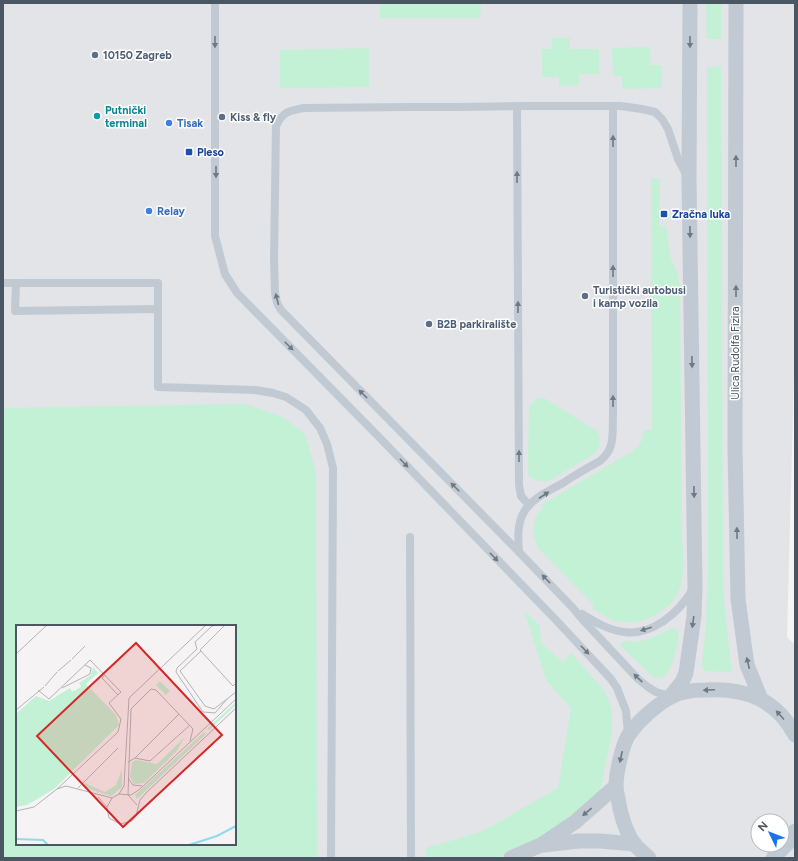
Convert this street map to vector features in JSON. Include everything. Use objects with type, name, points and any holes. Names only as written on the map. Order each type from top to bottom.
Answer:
[{"type":"street","points":[[671,696],[682,682],[686,673],[694,616],[695,586],[689,180],[690,3]]},
{"type":"street","name":"Ulica Rudolfa Fizira","points":[[736,3],[735,448],[738,599],[747,665],[761,699]]},
{"type":"street","points":[[650,858],[635,844],[624,824],[616,786],[622,752],[628,736],[647,714],[671,696],[692,690],[722,689],[742,692],[761,699],[778,712],[792,728],[795,735]]},
{"type":"street","points":[[511,858],[541,845],[575,822],[616,786]]},
{"type":"street","points":[[773,858],[788,843],[795,831]]},
{"type":"street","points":[[541,845],[586,841],[635,844]]},
{"type":"lane","points":[[215,3],[215,236],[225,274],[237,293],[377,435],[611,679],[617,688],[626,711],[628,736]]},
{"type":"lane","points":[[517,106],[519,485],[521,496],[529,506]]},
{"type":"lane","points":[[519,552],[519,525],[523,513],[529,506],[542,495],[600,461],[611,447],[613,414],[613,106]]},
{"type":"lane","points":[[671,696],[656,692],[638,679],[519,552],[281,310],[277,303],[275,293],[274,259],[276,126],[280,118],[288,112],[304,108],[620,106],[642,108],[654,112],[662,119],[668,129],[678,159],[689,180]]},
{"type":"lane","points":[[3,283],[158,283],[158,387],[254,390],[273,393],[286,397],[306,410],[320,428],[327,444],[333,468],[332,858]]},
{"type":"lane","points":[[16,283],[15,312],[158,309]]},
{"type":"lane","points":[[410,537],[411,858]]},
{"type":"lane","points":[[573,608],[607,628],[626,632],[638,632],[648,629],[669,617],[688,598],[695,586]]},
{"type":"shaded area","points":[[3,3],[795,3],[795,335],[787,637],[795,645],[795,858],[3,858]]},
{"type":"green space","points":[[380,3],[467,3],[481,5],[480,18],[380,18]]},
{"type":"green space","points":[[706,3],[721,3],[721,39],[707,39]]},
{"type":"green space","points":[[552,38],[570,38],[570,49],[599,49],[599,74],[579,74],[579,85],[559,86],[559,77],[542,77],[542,49],[552,49]]},
{"type":"green space","points":[[650,47],[651,65],[661,65],[662,88],[622,89],[622,76],[613,76],[612,48]]},
{"type":"green space","points":[[369,48],[369,87],[280,88],[280,50]]},
{"type":"green space","points":[[720,66],[723,579],[732,670],[730,672],[704,671],[702,664],[706,627],[708,567],[707,69],[708,67]]},
{"type":"green space","points":[[651,179],[660,179],[659,226],[666,227],[670,256],[677,273],[680,287],[683,573],[677,596],[665,608],[645,620],[625,622],[610,619],[592,608],[594,605],[539,549],[533,533],[537,514],[543,509],[541,505],[633,451],[641,442],[644,430],[652,430]]},
{"type":"green space","points":[[537,398],[544,398],[597,431],[599,435],[600,445],[594,454],[549,481],[539,481],[529,476],[529,406]]},
{"type":"green space","points":[[245,404],[283,417],[305,434],[316,472],[317,858],[3,858],[3,408]]},
{"type":"green space","points":[[524,610],[540,626],[541,643],[563,662],[571,653],[604,690],[612,709],[612,734],[602,783],[596,797],[540,840],[497,858],[427,858],[427,847],[483,831],[558,788],[571,708],[546,680]]},
{"type":"green space","points":[[672,628],[677,630],[679,635],[676,649],[670,669],[660,678],[654,678],[620,645],[621,643],[628,641],[636,642],[645,640]]},
{"type":"place","name":"10150 Zagreb","points":[[95,55]]},
{"type":"place","name":"Putnički terminal","points":[[97,116]]},
{"type":"place","name":"Kiss & fly","points":[[222,117]]},
{"type":"place","name":"Tisak","points":[[169,123]]},
{"type":"place","name":"Pleso","points":[[189,152]]},
{"type":"place","name":"Relay","points":[[149,211]]},
{"type":"place","name":"Zračna luka","points":[[664,214]]},
{"type":"place","name":"Turistički autobusi i kamp vozila","points":[[585,296]]},
{"type":"place","name":"B2B parkiralište","points":[[429,324]]}]
